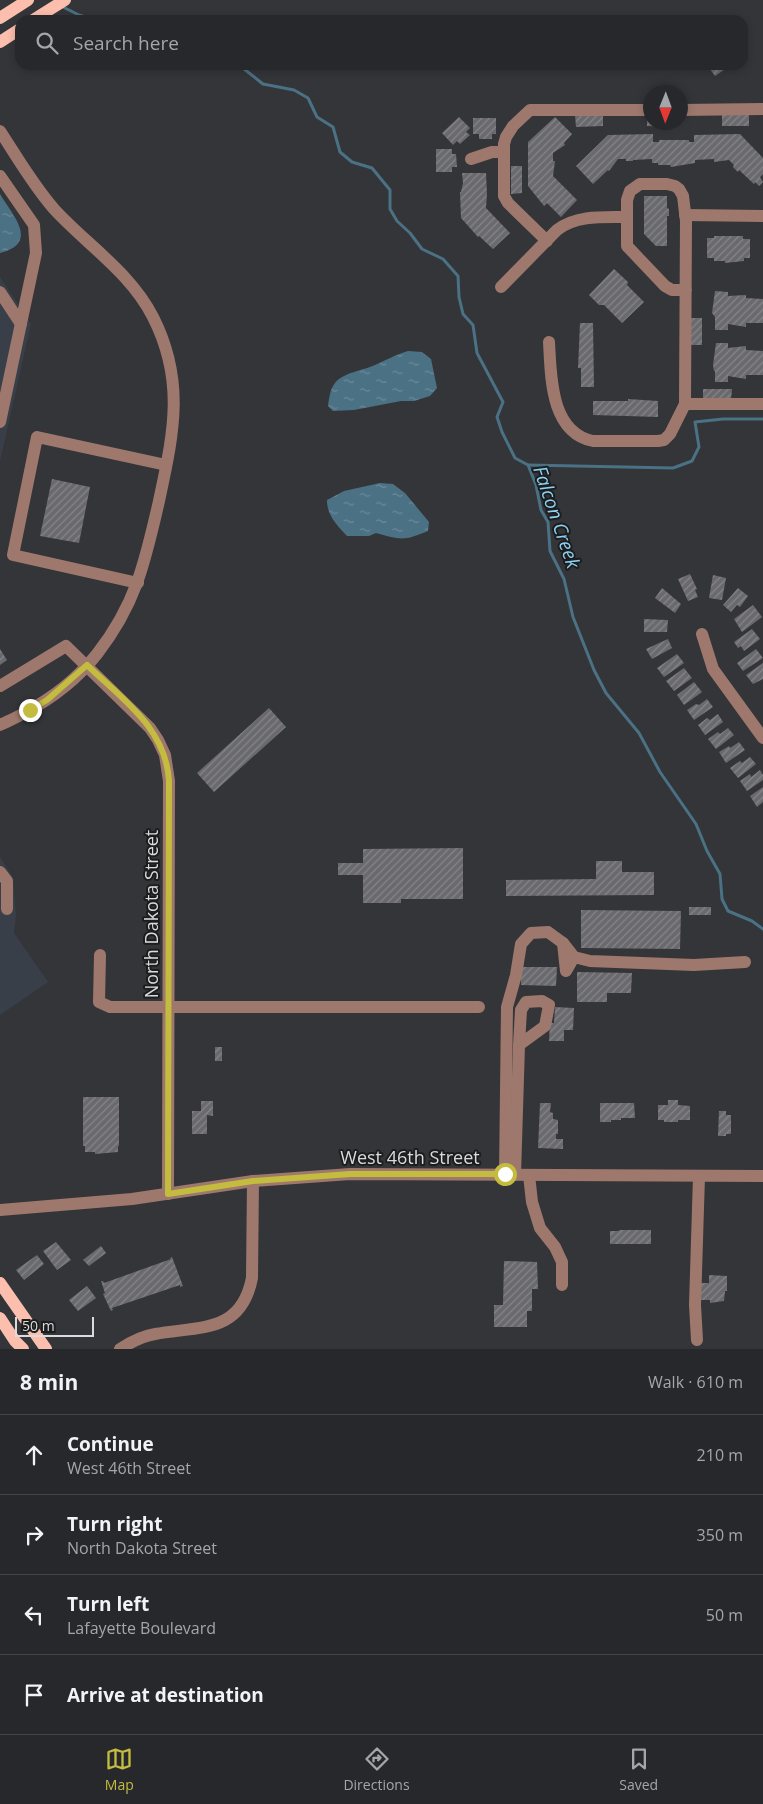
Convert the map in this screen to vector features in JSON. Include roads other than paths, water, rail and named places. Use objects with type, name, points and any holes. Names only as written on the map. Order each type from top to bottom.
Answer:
[{"type":"main road","points":[[1,18],[28,0]]},
{"type":"main road","points":[[41,15],[65,0]]},
{"type":"main road","points":[[0,42],[15,32]]},
{"type":"main road","points":[[0,1282],[46,1349]]},
{"type":"main road","points":[[1,1323],[23,1349]]},
{"type":"street","points":[[688,110],[763,109]]},
{"type":"street","points":[[547,241],[505,198],[504,152],[508,132],[530,110],[643,110]]},
{"type":"street","points":[[0,131],[44,196],[68,223],[120,270],[134,287],[153,317],[166,348],[174,389],[173,430],[148,549],[138,583],[119,622],[87,665],[47,700],[0,725]]},
{"type":"street","points":[[471,159],[492,152],[504,152]]},
{"type":"street","points":[[0,176],[34,225],[36,253],[0,422]]},
{"type":"street","points":[[549,342],[552,389],[560,413],[572,430],[589,440],[664,440],[670,434],[685,404],[686,290],[685,216],[683,196],[675,186],[667,184],[640,184],[633,188],[627,196],[626,244],[628,249],[664,286],[672,290],[686,290]]},
{"type":"street","points":[[685,216],[763,216]]},
{"type":"street","points":[[501,287],[561,227],[570,222],[600,217],[626,217]]},
{"type":"street","points":[[0,292],[22,324]]},
{"type":"street","points":[[685,404],[763,404]]},
{"type":"street","points":[[138,583],[13,555],[36,437],[166,465]]},
{"type":"street","points":[[702,634],[713,668],[763,738]]},
{"type":"street","name":"North Dakota Street","points":[[0,686],[66,646],[148,724],[166,758],[169,781],[168,1194]]},
{"type":"street","points":[[0,872],[7,881],[6,908]]},
{"type":"street","points":[[510,1174],[507,1007],[516,974],[521,944],[531,933],[548,932],[563,943],[574,957],[590,961],[694,965],[745,962]]},
{"type":"street","points":[[100,955],[99,1002],[110,1007],[479,1007]]},
{"type":"street","points":[[510,1174],[519,1045]]},
{"type":"street","name":"West 46th Street","points":[[0,1210],[168,1194],[253,1181],[350,1174],[763,1176]]},
{"type":"street","points":[[528,1175],[532,1202],[540,1228],[556,1247],[562,1262],[562,1285]]},
{"type":"street","points":[[697,1340],[695,1305],[699,1176]]},
{"type":"street","points":[[120,1349],[133,1341],[153,1334],[203,1328],[222,1322],[240,1309],[249,1293],[252,1278],[253,1181]]},
{"type":"water","points":[[0,194],[20,228],[21,236],[19,243],[0,253]]},
{"type":"water","points":[[408,351],[422,352],[431,359],[437,388],[430,396],[414,401],[401,401],[354,410],[333,411],[328,406],[332,388],[343,376]]},
{"type":"water","points":[[380,483],[393,484],[405,493],[429,522],[428,531],[408,538],[391,537],[376,533],[369,536],[347,536],[331,516],[327,500],[344,491]]},
{"type":"waterway","name":"Falcon Creek","points":[[61,6],[79,15]]},
{"type":"waterway","name":"Falcon Creek","points":[[245,70],[263,84],[294,90],[308,98],[317,117],[333,127],[340,152],[352,162],[372,168],[390,190],[390,209],[397,221],[410,233],[422,249],[443,259],[458,276],[459,297],[463,314],[473,325],[477,353],[503,402],[497,417],[502,432],[515,458],[528,465],[536,485],[541,510],[548,522],[550,551],[564,579],[573,617],[594,670],[606,693],[639,733],[660,772],[696,824],[707,851],[720,874],[722,899],[728,911],[752,921],[763,929]]},
{"type":"waterway","points":[[528,465],[673,468],[692,461],[699,447],[695,422],[723,419],[763,419]]}]
